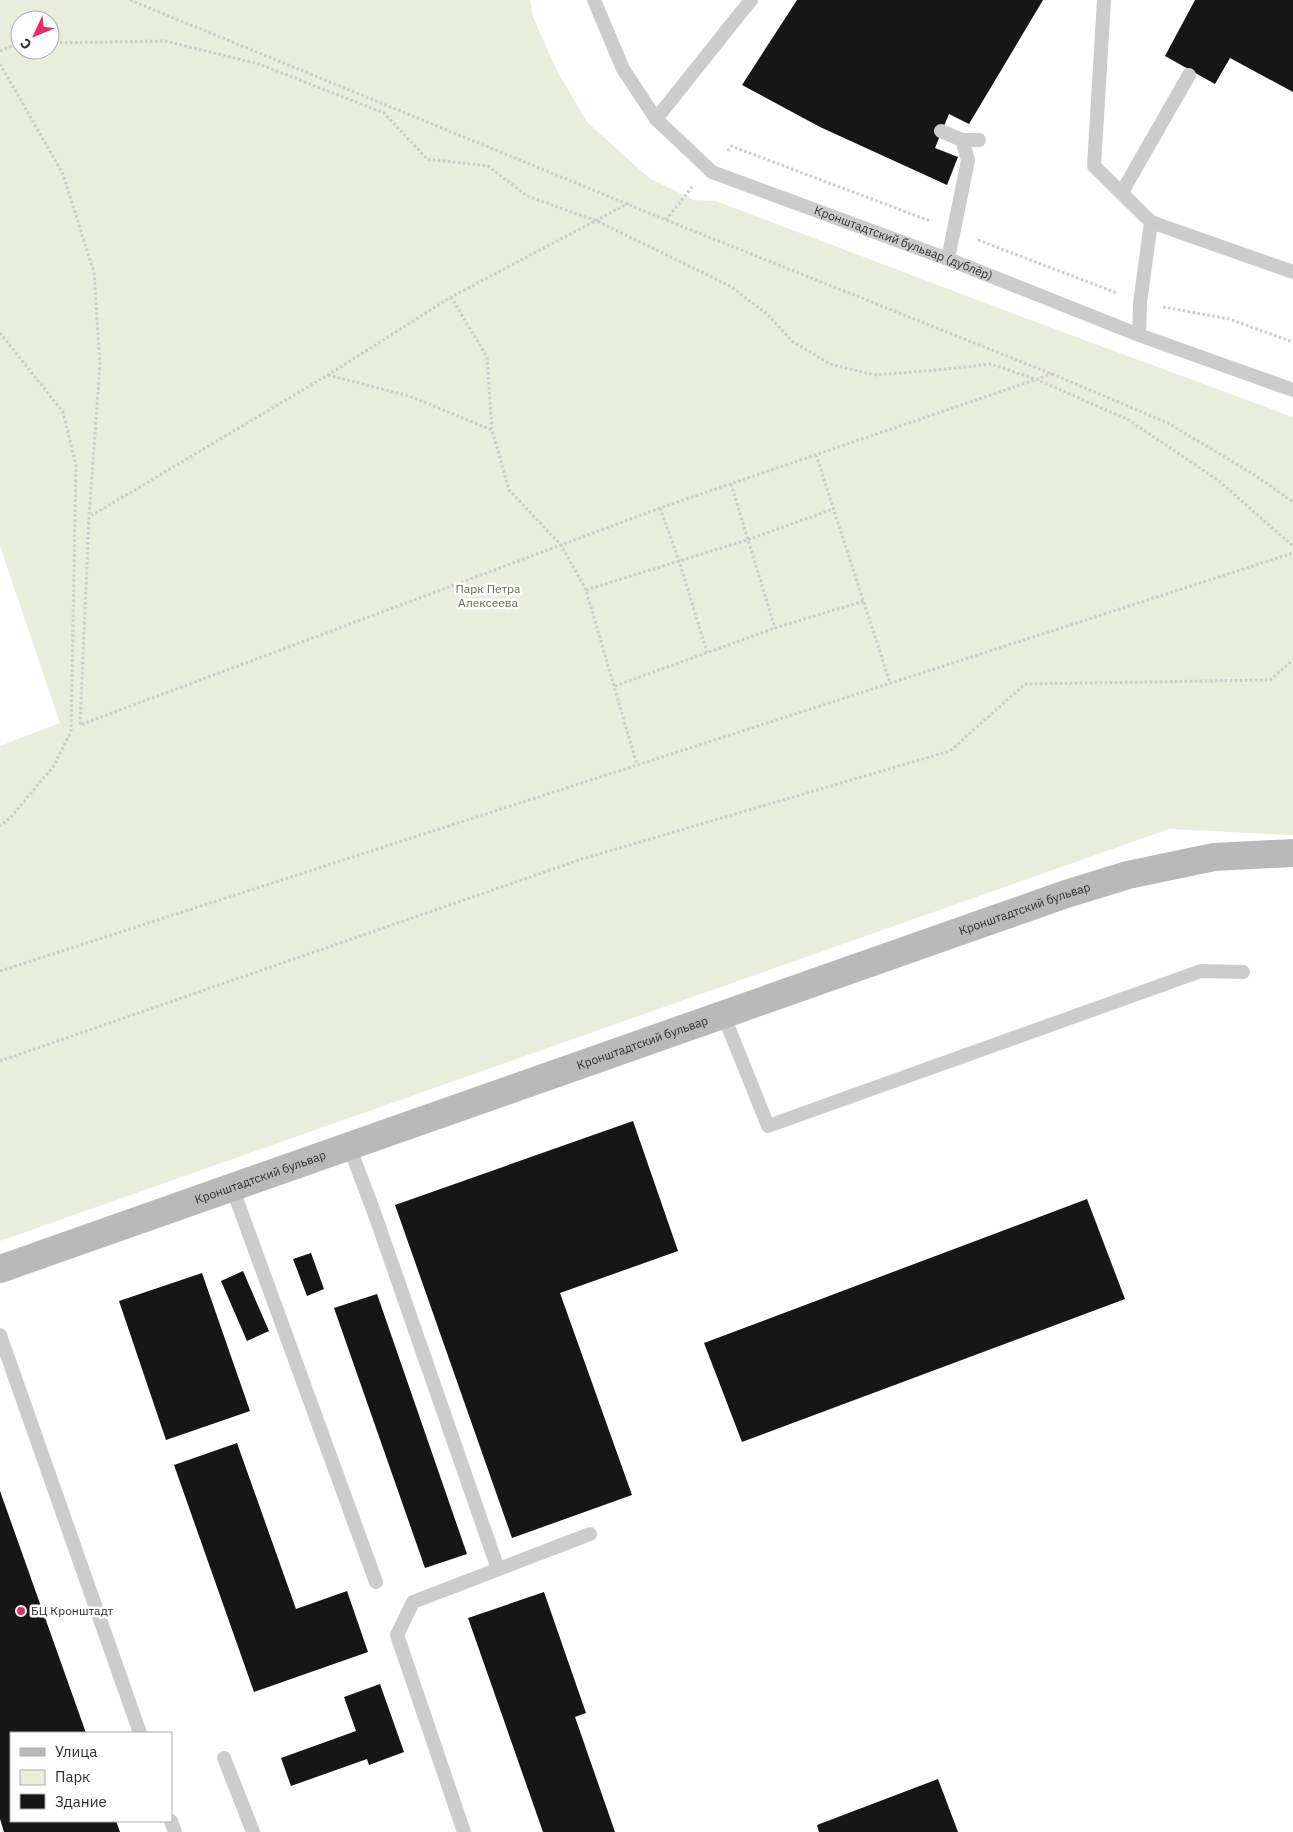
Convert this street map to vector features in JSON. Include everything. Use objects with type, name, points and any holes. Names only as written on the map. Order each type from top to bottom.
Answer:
[{"type":"main road","name":"Кронштадтский бульвар","points":[[0,1268],[1066,894],[1128,875],[1214,857],[1293,854]]},
{"type":"lane","name":"Кронштадтский бульвар (дублёр)","points":[[594,0],[623,69],[656,118],[712,172],[948,259],[1139,335],[1293,390]]},
{"type":"lane","points":[[656,118],[751,0]]},
{"type":"lane","points":[[1104,0],[1094,166],[1151,222],[1293,272]]},
{"type":"lane","points":[[1122,192],[1189,74]]},
{"type":"lane","points":[[941,131],[962,140],[979,140]]},
{"type":"lane","points":[[948,259],[968,160],[962,140]]},
{"type":"lane","points":[[1139,335],[1140,303],[1151,222]]},
{"type":"lane","points":[[723,1014],[768,1126],[1201,971],[1243,972]]},
{"type":"lane","points":[[349,1146],[374,1212],[498,1569]]},
{"type":"lane","points":[[232,1187],[376,1582]]},
{"type":"lane","points":[[0,1335],[140,1732]]},
{"type":"lane","points":[[464,1832],[397,1636],[414,1602],[590,1534]]},
{"type":"lane","points":[[224,1758],[253,1832]]},
{"type":"path","points":[[130,0],[629,203],[666,220],[1052,374],[1168,423],[1253,474],[1293,502]]},
{"type":"path","points":[[60,43],[165,41],[259,64],[384,113],[427,159],[488,166],[527,196],[597,221],[730,286],[767,314],[792,341],[830,364],[874,375],[991,364],[1038,380],[1129,420],[1219,481],[1293,546]]},
{"type":"path","points":[[0,64],[63,174],[94,274],[100,365],[89,517],[80,725],[660,508],[1052,374]]},
{"type":"path","points":[[89,517],[328,375],[451,297],[629,203]]},
{"type":"path","points":[[451,297],[487,357],[492,430],[509,490],[561,546],[586,590],[637,765]]},
{"type":"path","points":[[0,333],[63,412],[76,464],[71,732],[53,767],[10,818],[0,826]]},
{"type":"path","points":[[328,375],[408,396],[492,430]]},
{"type":"path","points":[[816,455],[890,683]]},
{"type":"path","points":[[731,484],[775,628]]},
{"type":"path","points":[[660,508],[679,561],[707,652]]},
{"type":"path","points":[[586,590],[747,540],[833,509]]},
{"type":"path","points":[[0,971],[1293,554]]},
{"type":"path","points":[[615,686],[775,628],[864,601]]},
{"type":"path","points":[[0,1061],[582,859],[950,750],[1025,684],[1270,680],[1293,660]]},
{"type":"green space","name":"Парк Петра Алексеева","points":[[0,0],[530,0],[533,17],[557,71],[587,122],[649,178],[694,200],[716,201],[1293,417],[1293,835],[1169,829],[0,1241],[0,746],[60,723],[0,546]]},
{"type":"building","points":[[797,0],[1043,0],[969,124],[949,114],[935,148],[958,157],[947,185],[820,127],[742,85]]},
{"type":"building","points":[[1195,0],[1293,0],[1293,92],[1230,58],[1215,84],[1165,56]]},
{"type":"building","points":[[633,1121],[678,1251],[560,1293],[632,1495],[512,1538],[395,1205]]},
{"type":"building","points":[[1087,1199],[1125,1299],[742,1442],[704,1343]]},
{"type":"building","points":[[311,1253],[324,1289],[307,1296],[293,1259]]},
{"type":"building","points":[[243,1271],[269,1331],[247,1341],[221,1281]]},
{"type":"building","points":[[202,1273],[250,1411],[166,1440],[119,1301]]},
{"type":"building","points":[[377,1294],[467,1554],[425,1568],[334,1308]]},
{"type":"building","points":[[237,1443],[296,1609],[347,1591],[368,1652],[254,1692],[174,1465]]},
{"type":"building","name":"БЦ Кронштадт","points":[[0,1491],[86,1732],[10,1732],[10,1822],[116,1822],[120,1832],[4,1832],[0,1819]]},
{"type":"building","points":[[544,1592],[586,1713],[575,1717],[615,1832],[543,1832],[468,1618]]},
{"type":"building","points":[[380,1684],[404,1752],[369,1765],[367,1759],[291,1786],[281,1758],[356,1731],[344,1697]]},
{"type":"building","points":[[938,1779],[958,1832],[819,1832],[817,1825]]},
{"type":"place","name":"БЦ Кронштадт","points":[[21,1611]]}]
